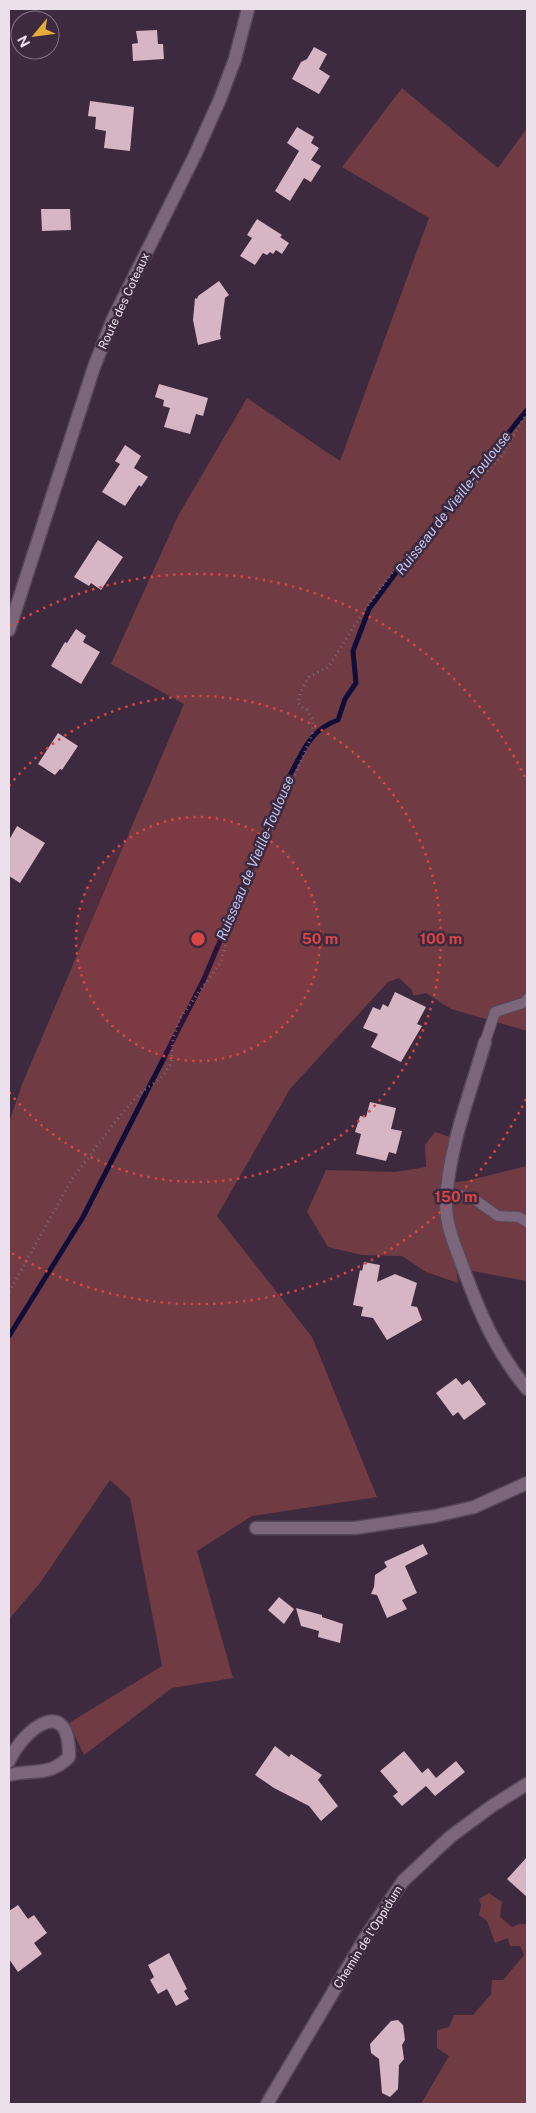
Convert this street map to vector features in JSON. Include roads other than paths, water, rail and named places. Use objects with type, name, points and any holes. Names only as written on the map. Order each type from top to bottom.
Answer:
[{"type":"street","name":"Route des Coteaux","points":[[9,630],[94,367],[113,319],[195,155],[220,99],[235,59],[248,9]]},
{"type":"street","points":[[485,1042],[453,1153],[446,1205],[451,1236],[478,1310],[492,1340],[527,1389]]},
{"type":"street","points":[[256,1528],[355,1528],[435,1516],[474,1507],[527,1484]]},
{"type":"street","points":[[9,1761],[16,1745],[29,1731],[42,1722],[53,1721],[64,1727],[69,1739],[68,1757],[60,1766],[45,1771],[9,1775]]},
{"type":"street","name":"Chemin de l'Oppidum","points":[[267,2104],[365,1938],[403,1881],[450,1837],[527,1784]]},
{"type":"lane","points":[[485,1042],[495,1012],[526,1002],[527,999]]},
{"type":"lane","points":[[447,1196],[466,1196],[474,1199],[498,1216],[519,1217],[527,1222]]},
{"type":"waterway","name":"Ruisseau de Vieille-Toulouse","points":[[9,1336],[83,1217],[204,979],[290,775],[299,758],[314,735],[338,720],[345,699],[356,683],[353,651],[369,609],[403,563],[527,410]]}]
